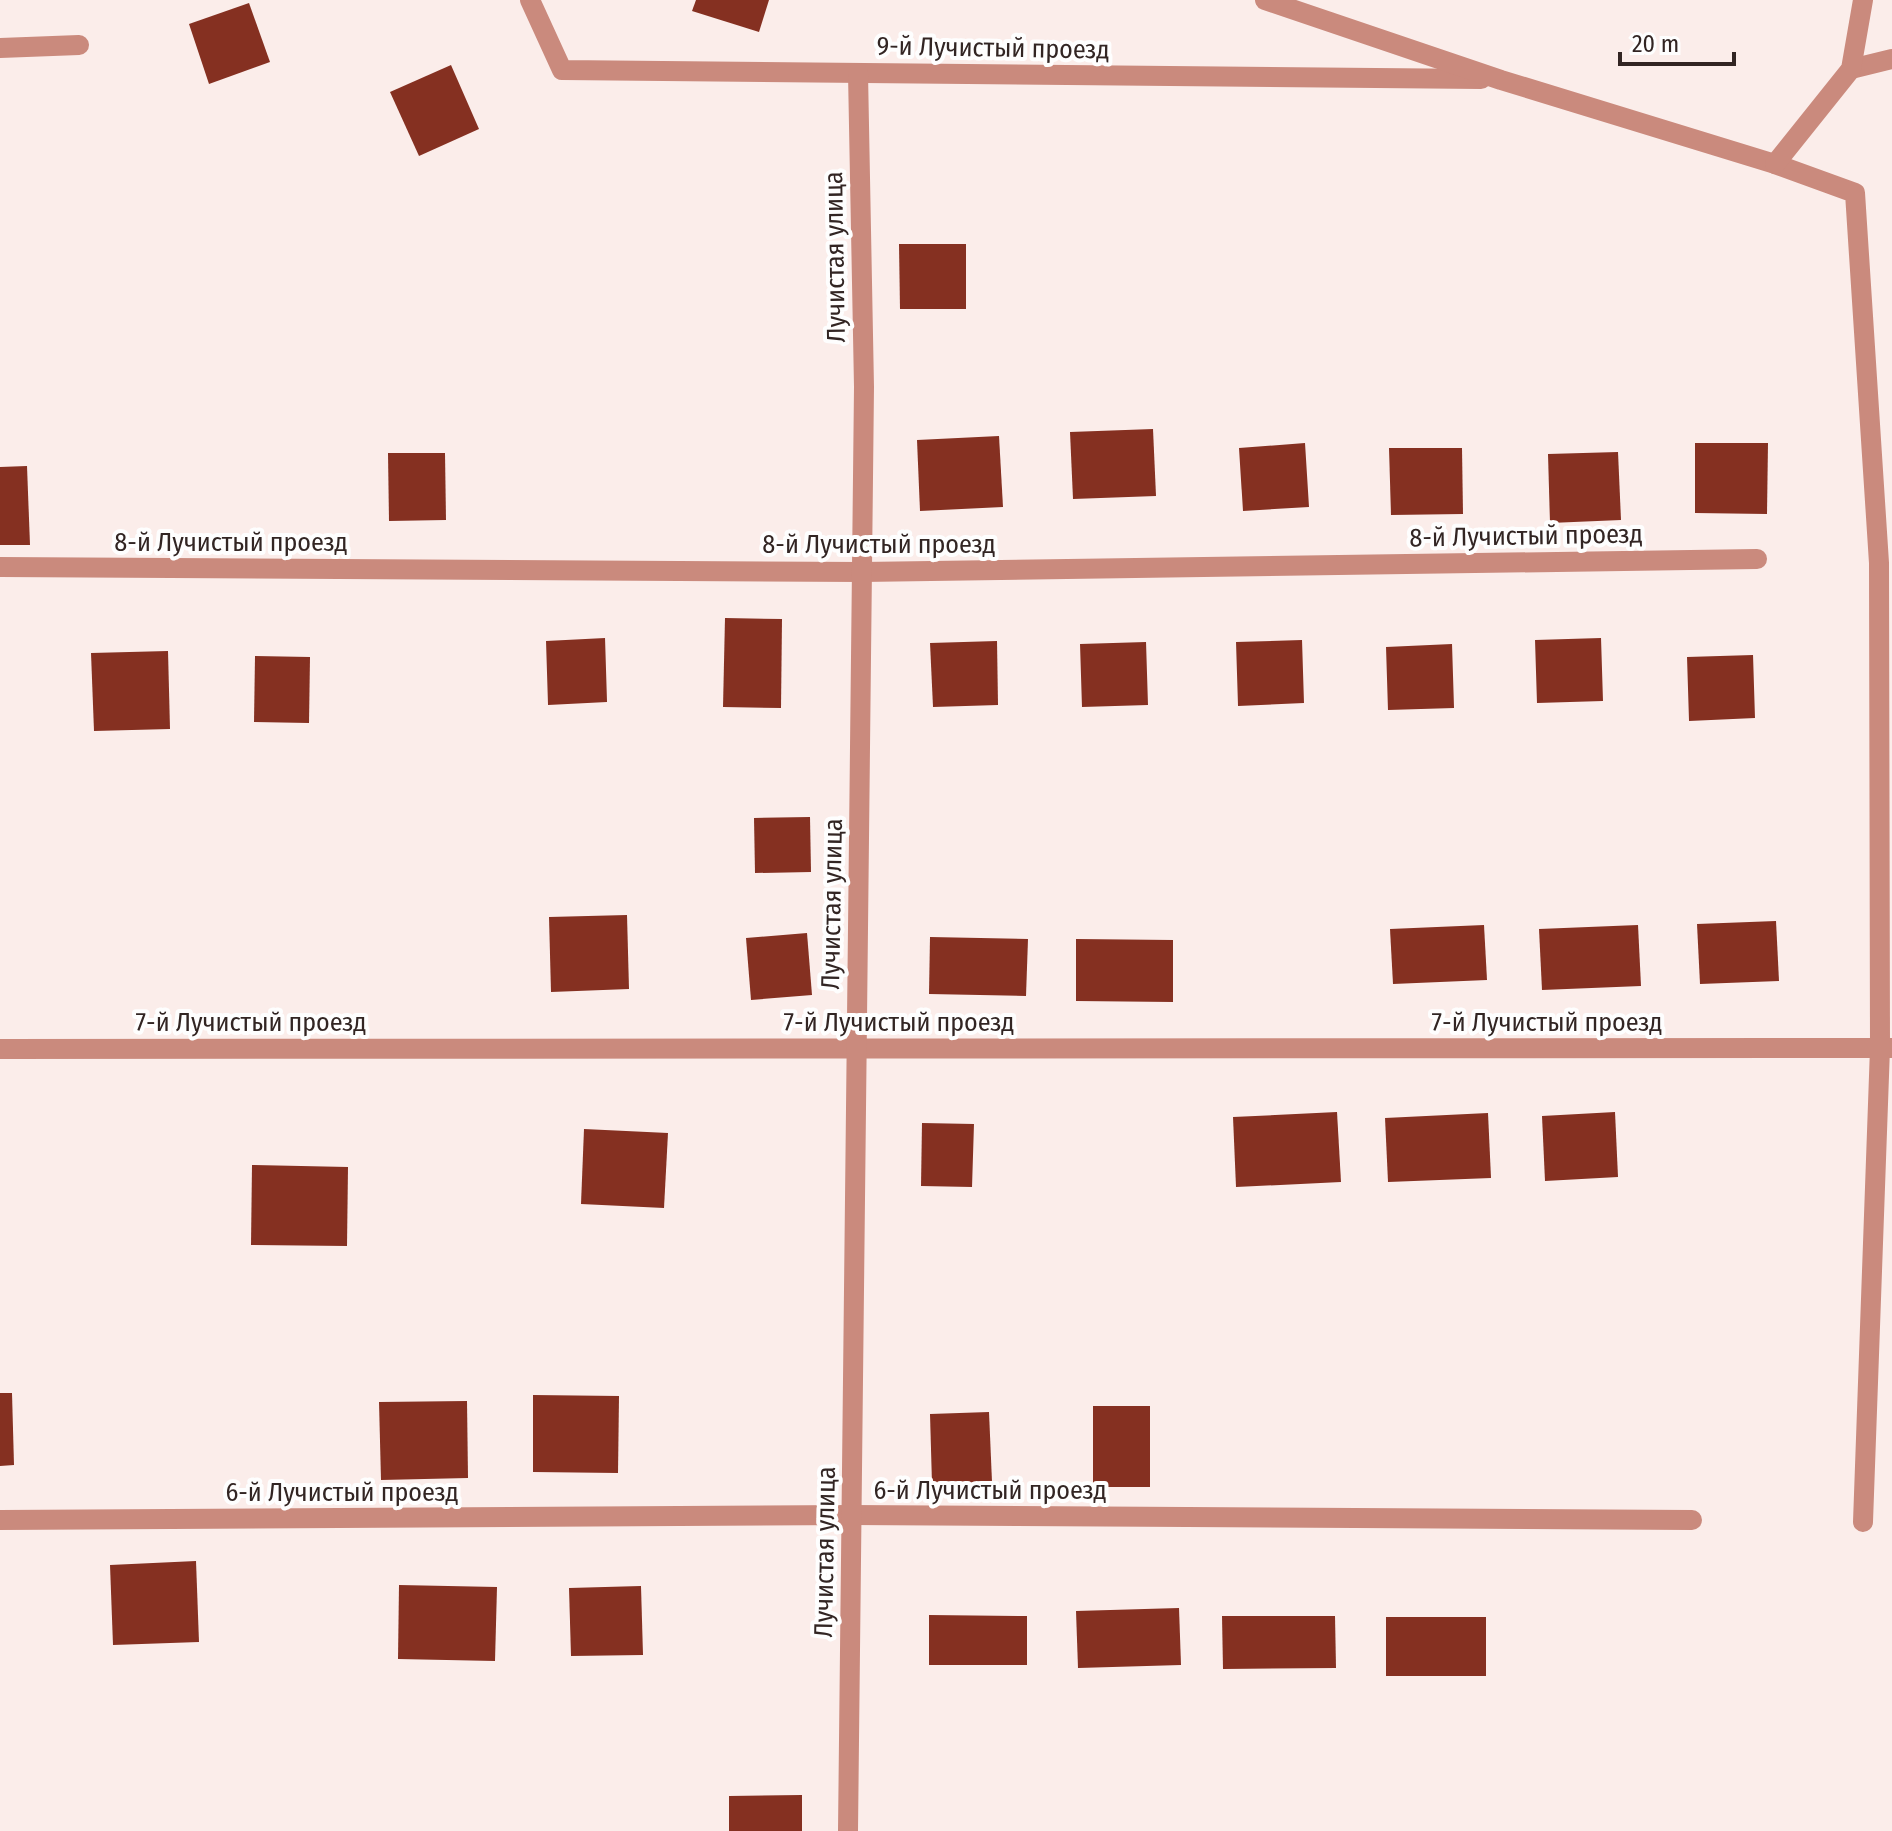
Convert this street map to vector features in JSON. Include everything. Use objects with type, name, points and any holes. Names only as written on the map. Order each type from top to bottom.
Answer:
[{"type":"street","name":"9-й Лучистый проезд","points":[[530,0],[562,70],[1501,80]]},
{"type":"street","points":[[1265,0],[1501,80],[1775,164],[1855,193],[1886,563],[1886,1048],[1863,1522]]},
{"type":"street","points":[[1775,164],[1851,69],[1863,0]]},
{"type":"street","points":[[0,48],[79,45]]},
{"type":"street","points":[[1851,69],[1892,59]]},
{"type":"street","name":"Лучистая улица","points":[[848,1831],[864,387],[858,73]]},
{"type":"street","name":"8-й Лучистый проезд","points":[[0,567],[862,572],[1757,559]]},
{"type":"street","name":"7-й Лучистый проезд","points":[[0,1049],[1886,1048]]},
{"type":"street","name":"6-й Лучистый проезд","points":[[0,1520],[851,1515],[1692,1520]]},
{"type":"building","points":[[696,0],[769,0],[759,32],[692,11]]},
{"type":"building","points":[[249,3],[270,62],[209,84],[189,24]]},
{"type":"building","points":[[451,65],[479,129],[419,156],[390,92]]},
{"type":"building","points":[[899,244],[966,244],[966,309],[900,309]]},
{"type":"building","points":[[1153,429],[1156,496],[1073,499],[1070,432]]},
{"type":"building","points":[[999,436],[1003,507],[920,511],[917,440]]},
{"type":"building","points":[[1305,443],[1309,507],[1243,511],[1239,448]]},
{"type":"building","points":[[1695,443],[1768,443],[1767,514],[1695,513]]},
{"type":"building","points":[[1389,448],[1462,448],[1463,514],[1391,515]]},
{"type":"building","points":[[1618,452],[1621,520],[1550,523],[1548,454]]},
{"type":"building","points":[[388,453],[445,453],[446,520],[389,521]]},
{"type":"building","points":[[27,466],[30,545],[0,545],[0,467]]},
{"type":"building","points":[[725,618],[782,619],[781,708],[723,707]]},
{"type":"building","points":[[605,638],[607,702],[548,705],[546,641]]},
{"type":"building","points":[[1601,638],[1603,701],[1537,703],[1535,640]]},
{"type":"building","points":[[1302,640],[1304,703],[1238,706],[1236,642]]},
{"type":"building","points":[[997,641],[998,705],[933,707],[930,643]]},
{"type":"building","points":[[1146,642],[1148,705],[1082,707],[1080,644]]},
{"type":"building","points":[[1452,644],[1454,708],[1388,710],[1386,647]]},
{"type":"building","points":[[168,651],[170,729],[94,731],[91,653]]},
{"type":"building","points":[[1753,655],[1755,718],[1689,721],[1687,657]]},
{"type":"building","points":[[255,656],[310,657],[309,723],[254,722]]},
{"type":"building","points":[[810,817],[811,872],[755,873],[754,818]]},
{"type":"building","points":[[627,915],[629,989],[551,992],[549,917]]},
{"type":"building","points":[[1776,921],[1779,981],[1700,984],[1697,924]]},
{"type":"building","points":[[1484,925],[1487,980],[1393,984],[1390,929]]},
{"type":"building","points":[[1638,925],[1641,986],[1542,990],[1539,929]]},
{"type":"building","points":[[807,933],[812,995],[751,1000],[746,938]]},
{"type":"building","points":[[930,937],[1028,939],[1026,996],[929,994]]},
{"type":"building","points":[[1076,939],[1173,940],[1173,1002],[1076,1001]]},
{"type":"building","points":[[1337,1112],[1341,1182],[1236,1187],[1233,1117]]},
{"type":"building","points":[[1615,1112],[1618,1177],[1545,1181],[1542,1116]]},
{"type":"building","points":[[1488,1113],[1491,1178],[1388,1182],[1385,1118]]},
{"type":"building","points":[[922,1123],[974,1124],[972,1187],[921,1186]]},
{"type":"building","points":[[584,1129],[668,1133],[664,1208],[581,1204]]},
{"type":"building","points":[[252,1165],[348,1167],[347,1246],[251,1245]]},
{"type":"building","points":[[0,1393],[12,1393],[14,1465],[0,1466]]},
{"type":"building","points":[[533,1395],[619,1396],[618,1473],[533,1472]]},
{"type":"building","points":[[467,1401],[468,1478],[381,1480],[379,1402]]},
{"type":"building","points":[[1093,1406],[1150,1406],[1150,1487],[1093,1487]]},
{"type":"building","points":[[989,1412],[992,1482],[932,1484],[930,1414]]},
{"type":"building","points":[[196,1561],[199,1642],[113,1645],[110,1565]]},
{"type":"building","points":[[399,1585],[497,1587],[495,1661],[398,1659]]},
{"type":"building","points":[[641,1586],[643,1655],[571,1656],[569,1588]]},
{"type":"building","points":[[1179,1608],[1181,1665],[1078,1668],[1076,1611]]},
{"type":"building","points":[[929,1615],[1027,1616],[1027,1665],[929,1665]]},
{"type":"building","points":[[1222,1616],[1335,1616],[1336,1668],[1223,1669]]},
{"type":"building","points":[[1386,1617],[1486,1617],[1486,1676],[1386,1676]]},
{"type":"building","points":[[802,1795],[802,1831],[729,1831],[729,1796]]}]
